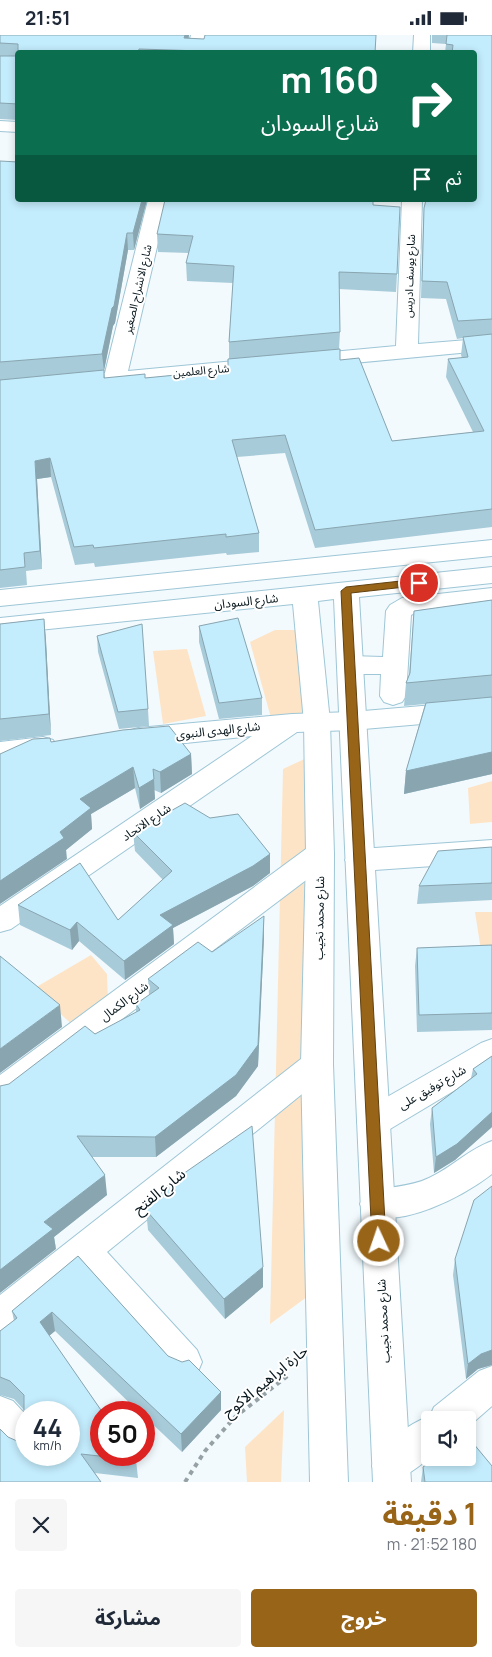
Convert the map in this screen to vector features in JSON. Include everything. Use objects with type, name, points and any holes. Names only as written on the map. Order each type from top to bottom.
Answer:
[{"type":"street","points":[[195,50],[198,35]]},
{"type":"street","points":[[421,50],[422,35]]},
{"type":"street","points":[[0,126],[15,127]]},
{"type":"street","name":"شارع الانشراح الصغير","points":[[115,378],[158,202]]},
{"type":"street","name":"شارع يوسف ادريس","points":[[407,352],[412,202]]},
{"type":"street","name":"شارع العلمين","points":[[86,381],[492,344]]},
{"type":"street","points":[[0,598],[492,548]]},
{"type":"street","name":"شارع السودان","points":[[0,626],[492,575]]},
{"type":"street","name":"شارع محمد نجيب","points":[[346,591],[391,1474]]},
{"type":"street","name":"شارع محمد نجيب","points":[[305,595],[305,722],[320,854],[318,1064],[329,1482]]},
{"type":"street","points":[[393,696],[399,611],[411,604],[492,596]]},
{"type":"street","points":[[350,665],[395,666]]},
{"type":"street","name":"شارع الهدى النبوى","points":[[117,740],[305,722],[352,721],[492,709]]},
{"type":"street","name":"شارع الاتحاد","points":[[0,921],[305,722]]},
{"type":"street","points":[[0,751],[68,745]]},
{"type":"street","points":[[360,860],[492,851]]},
{"type":"street","name":"شارع الكمال","points":[[0,1093],[320,854]]},
{"type":"street","name":"شارع توفيق على","points":[[373,1121],[492,1052]]},
{"type":"street","name":"شارع الفتح","points":[[0,1317],[318,1064]]},
{"type":"street","points":[[377,1204],[405,1201],[431,1195],[454,1184],[492,1155]]},
{"type":"street","points":[[84,1251],[184,1362]]},
{"type":"street","points":[[458,1411],[492,1383]]},
{"type":"street","points":[[0,1414],[15,1429]]},
{"type":"street","points":[[391,1474],[421,1443]]},
{"type":"path","name":"حارة ابراهيم الاكوح","points":[[185,1482],[205,1451],[235,1417],[325,1347]]},
{"type":"shaded area","points":[[275,630],[299,630],[307,717],[271,718],[250,642]]},
{"type":"shaded area","points":[[187,649],[206,716],[163,724],[153,651]]},
{"type":"shaded area","points":[[313,755],[311,1294],[270,1324],[283,769]]},
{"type":"shaded area","points":[[492,781],[492,822],[470,824],[468,788]]},
{"type":"shaded area","points":[[475,912],[492,912],[492,957],[482,957]]},
{"type":"shaded area","points":[[91,955],[107,974],[108,1002],[76,1028],[33,989]]},
{"type":"shaded area","points":[[284,1410],[281,1482],[247,1482],[245,1447]]},
{"type":"building","points":[[0,35],[185,35],[184,38],[204,39],[205,35],[376,35],[375,50],[18,50],[18,44],[0,43]]},
{"type":"building","points":[[447,35],[492,35],[492,319],[458,321],[447,282],[422,281],[426,202],[477,202],[477,50],[452,50],[453,45],[446,44]]},
{"type":"building","points":[[0,56],[15,56],[15,104],[0,103]]},
{"type":"building","points":[[0,161],[15,162],[15,202],[141,202],[133,233],[127,233],[114,306],[102,354],[0,362]]},
{"type":"building","points":[[165,202],[373,202],[373,205],[400,207],[397,274],[339,272],[340,332],[229,342],[234,266],[186,263],[193,236],[157,234]]},
{"type":"building","points":[[492,334],[492,509],[315,530],[285,435],[232,440],[259,533],[226,537],[226,534],[94,548],[93,545],[74,547],[50,458],[35,461],[40,551],[24,553],[25,567],[0,570],[0,380],[104,370],[104,378],[145,374],[145,378],[228,370],[228,359],[340,349],[340,360],[359,358],[392,441],[484,431],[448,359],[468,357],[463,337]]},
{"type":"building","points":[[492,600],[492,675],[406,683],[410,673],[414,611]]},
{"type":"building","points":[[238,618],[262,698],[219,703],[199,626]]},
{"type":"building","points":[[44,619],[49,714],[0,719],[0,624]]},
{"type":"building","points":[[142,624],[148,709],[118,712],[97,636]]},
{"type":"building","points":[[492,697],[492,752],[406,771],[426,703]]},
{"type":"building","points":[[169,726],[191,754],[160,772],[153,769],[154,779],[139,788],[133,767],[80,799],[91,808],[60,832],[64,838],[0,881],[0,754],[33,739],[50,738],[51,742],[123,730]]},
{"type":"building","points":[[185,803],[210,818],[238,814],[270,854],[253,866],[160,915],[173,925],[124,961],[77,922],[70,930],[18,905],[80,863],[118,920],[172,871],[133,832]]},
{"type":"building","points":[[492,847],[492,883],[419,886],[438,851]]},
{"type":"building","points":[[264,916],[258,1045],[236,1075],[155,1137],[77,1136],[105,1175],[44,1222],[53,1229],[0,1270],[0,1086],[9,1084],[85,1026],[95,1034],[140,1010],[136,1004],[159,988],[148,979],[198,942],[212,952]]},
{"type":"building","points":[[492,945],[492,1013],[419,1015],[417,948]]},
{"type":"building","points":[[0,956],[60,1005],[0,1049]]},
{"type":"building","points":[[492,1056],[492,1112],[457,1144],[436,1157],[432,1108],[477,1074],[473,1069]]},
{"type":"building","points":[[252,1126],[263,1267],[224,1299],[146,1210],[170,1183]]},
{"type":"building","points":[[492,1186],[492,1350],[481,1354],[468,1364],[455,1259],[474,1200]]},
{"type":"building","points":[[78,1256],[168,1356],[182,1362],[189,1360],[221,1392],[181,1434],[155,1409],[155,1401],[146,1401],[52,1312],[40,1322],[95,1401],[90,1401],[90,1455],[81,1454],[101,1482],[0,1482],[0,1429],[8,1437],[15,1440],[15,1466],[80,1466],[80,1401],[24,1401],[24,1395],[10,1381],[0,1377],[0,1331],[17,1318],[12,1311]]},
{"type":"building","points":[[476,1447],[492,1466],[492,1482],[425,1482],[423,1467],[476,1466]]},
{"type":"route","points":[[379,1241],[346,591],[419,583]]}]
